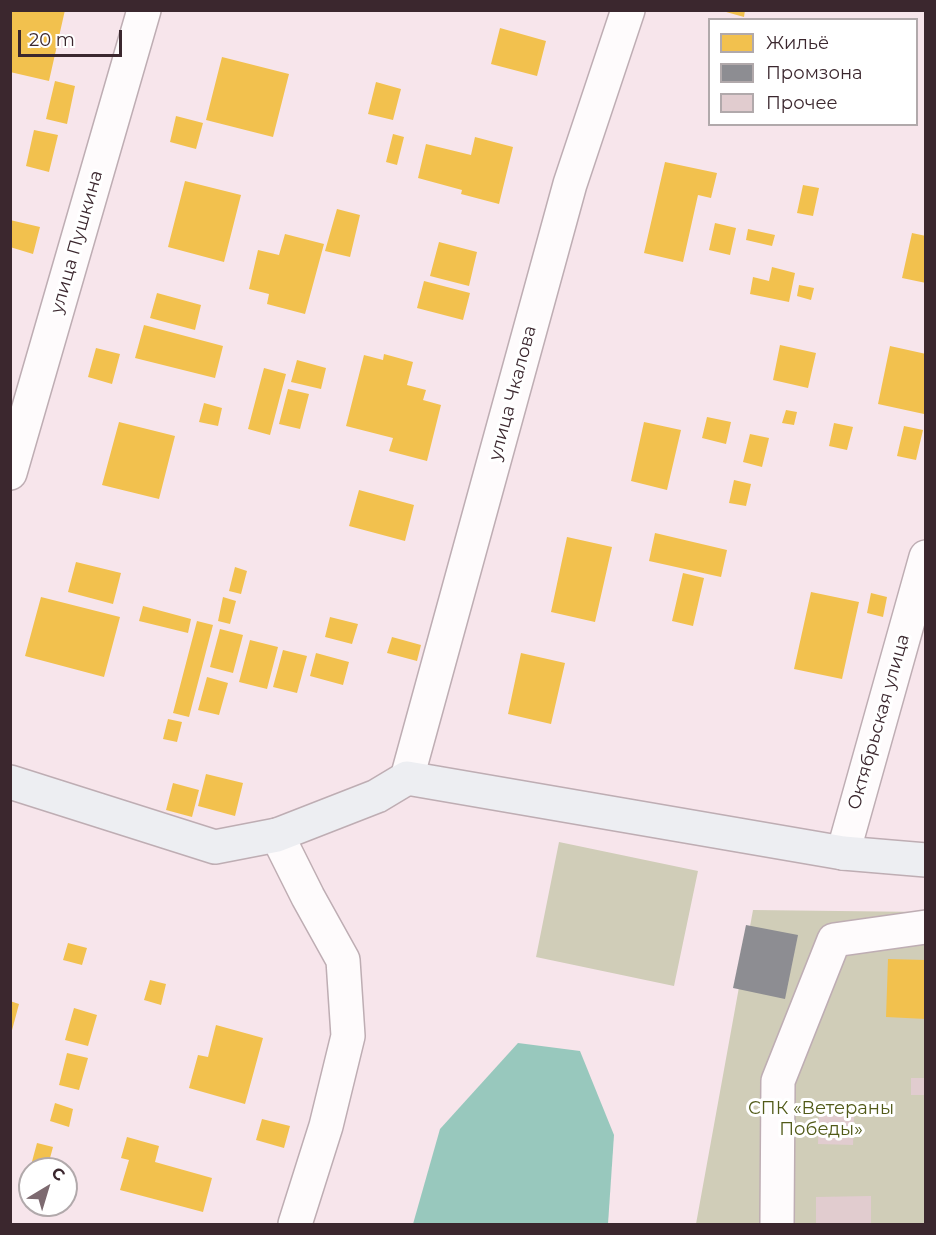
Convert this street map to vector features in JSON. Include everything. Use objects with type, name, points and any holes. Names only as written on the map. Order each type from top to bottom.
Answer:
[{"type":"street","name":"улица Пушкина","points":[[10,472],[144,10]]},
{"type":"street","name":"улица Чкалова","points":[[408,777],[570,184],[627,10]]},
{"type":"street","name":"Октябрьская улица","points":[[843,853],[926,557]]},
{"type":"street","points":[[10,782],[215,847],[277,835],[377,796],[408,777],[843,853],[926,860]]},
{"type":"street","points":[[277,835],[343,960],[348,1036],[326,1126],[295,1224]]},
{"type":"street","points":[[777,1224],[778,1081],[834,940],[926,927]]},
{"type":"green space","points":[[559,842],[698,871],[674,986],[536,957]]},
{"type":"green space","name":"СПК «Ветераны Победы»","points":[[753,910],[925,912],[925,1224],[696,1224]]},
{"type":"shaded area","points":[[518,1043],[580,1051],[614,1135],[608,1224],[413,1224],[440,1129]]},
{"type":"building: Жильё","points":[[10,10],[65,10],[49,81],[10,72]]},
{"type":"building: Жильё","points":[[719,10],[745,10],[744,17]]},
{"type":"building: Жильё","points":[[500,28],[546,41],[537,76],[491,64]]},
{"type":"building: Жильё","points":[[222,57],[289,74],[273,137],[206,120]]},
{"type":"building: Жильё","points":[[55,81],[75,86],[67,124],[46,119]]},
{"type":"building: Жильё","points":[[376,82],[401,89],[393,120],[368,114]]},
{"type":"building: Жильё","points":[[176,116],[203,123],[196,149],[170,142]]},
{"type":"building: Жильё","points":[[34,130],[58,135],[49,172],[26,166]]},
{"type":"building: Жильё","points":[[393,134],[404,137],[397,165],[386,162]]},
{"type":"building: Жильё","points":[[475,137],[513,147],[499,204],[461,194],[462,190],[418,178],[426,144],[471,155]]},
{"type":"building: Жильё","points":[[665,162],[717,173],[711,198],[698,195],[683,262],[644,253]]},
{"type":"building: Жильё","points":[[185,181],[241,195],[224,262],[168,247]]},
{"type":"building: Жильё","points":[[803,185],[819,188],[813,216],[797,213]]},
{"type":"building: Жильё","points":[[337,209],[360,215],[350,257],[325,251]]},
{"type":"building: Жильё","points":[[10,220],[40,227],[33,254],[10,247]]},
{"type":"building: Жильё","points":[[715,223],[736,228],[730,255],[709,250]]},
{"type":"building: Жильё","points":[[748,229],[775,235],[772,246],[746,240]]},
{"type":"building: Жильё","points":[[912,233],[926,236],[926,283],[902,278]]},
{"type":"building: Жильё","points":[[285,234],[324,244],[305,314],[267,304],[269,294],[249,289],[258,250],[279,255]]},
{"type":"building: Жильё","points":[[439,242],[477,252],[469,286],[430,276]]},
{"type":"building: Жильё","points":[[772,267],[795,273],[789,302],[750,294],[753,277],[769,281]]},
{"type":"building: Жильё","points":[[424,281],[470,293],[463,320],[417,308]]},
{"type":"building: Жильё","points":[[799,285],[814,288],[811,300],[797,296]]},
{"type":"building: Жильё","points":[[157,293],[201,305],[195,330],[150,318]]},
{"type":"building: Жильё","points":[[144,325],[223,346],[215,378],[135,358]]},
{"type":"building: Жильё","points":[[780,345],[816,353],[808,388],[773,380]]},
{"type":"building: Жильё","points":[[890,346],[926,354],[924,414],[878,404]]},
{"type":"building: Жильё","points":[[96,348],[120,354],[112,384],[88,377]]},
{"type":"building: Жильё","points":[[384,354],[413,362],[407,385],[426,390],[423,400],[441,405],[427,461],[389,451],[393,438],[346,426],[364,355],[383,360]]},
{"type":"building: Жильё","points":[[297,360],[326,368],[321,389],[291,382]]},
{"type":"building: Жильё","points":[[264,368],[286,374],[270,435],[248,429]]},
{"type":"building: Жильё","points":[[288,389],[309,394],[300,429],[279,424]]},
{"type":"building: Жильё","points":[[204,403],[222,408],[218,426],[199,422]]},
{"type":"building: Жильё","points":[[786,410],[797,412],[794,425],[782,423]]},
{"type":"building: Жильё","points":[[707,417],[731,422],[726,444],[702,438]]},
{"type":"building: Жильё","points":[[119,422],[175,436],[159,499],[102,485]]},
{"type":"building: Жильё","points":[[644,422],[681,430],[667,490],[631,481]]},
{"type":"building: Жильё","points":[[834,423],[853,427],[847,450],[829,446]]},
{"type":"building: Жильё","points":[[904,426],[923,430],[916,460],[897,456]]},
{"type":"building: Жильё","points":[[750,434],[769,438],[762,467],[743,462]]},
{"type":"building: Жильё","points":[[734,480],[751,484],[746,506],[729,503]]},
{"type":"building: Жильё","points":[[359,490],[414,505],[405,541],[349,526]]},
{"type":"building: Жильё","points":[[655,533],[727,550],[721,577],[649,561]]},
{"type":"building: Жильё","points":[[567,537],[612,547],[595,622],[551,612]]},
{"type":"building: Жильё","points":[[76,562],[121,573],[113,604],[68,592]]},
{"type":"building: Жильё","points":[[235,567],[247,571],[241,594],[229,591]]},
{"type":"building: Жильё","points":[[683,573],[704,578],[693,626],[672,621]]},
{"type":"building: Жильё","points":[[811,592],[859,602],[842,679],[794,669]]},
{"type":"building: Жильё","points":[[871,593],[887,597],[883,617],[867,613]]},
{"type":"building: Жильё","points":[[41,597],[120,617],[104,677],[25,656]]},
{"type":"building: Жильё","points":[[223,597],[236,601],[230,624],[218,621]]},
{"type":"building: Жильё","points":[[143,606],[191,619],[188,633],[139,621]]},
{"type":"building: Жильё","points":[[330,617],[358,624],[352,644],[325,637]]},
{"type":"building: Жильё","points":[[197,621],[213,625],[189,717],[173,713]]},
{"type":"building: Жильё","points":[[220,629],[243,635],[233,673],[210,667]]},
{"type":"building: Жильё","points":[[392,637],[421,645],[417,661],[387,653]]},
{"type":"building: Жильё","points":[[250,640],[278,647],[267,689],[239,682]]},
{"type":"building: Жильё","points":[[283,650],[307,656],[297,693],[273,687]]},
{"type":"building: Жильё","points":[[316,653],[349,662],[343,685],[310,676]]},
{"type":"building: Жильё","points":[[521,653],[565,663],[551,724],[508,714]]},
{"type":"building: Жильё","points":[[207,677],[228,683],[219,715],[198,710]]},
{"type":"building: Жильё","points":[[168,719],[182,722],[177,742],[163,739]]},
{"type":"building: Жильё","points":[[206,774],[243,783],[235,816],[198,806]]},
{"type":"building: Жильё","points":[[173,783],[199,790],[192,817],[166,810]]},
{"type":"building: Жильё","points":[[68,943],[87,948],[82,965],[63,960]]},
{"type":"building: Жильё","points":[[888,959],[926,960],[926,1019],[886,1017]]},
{"type":"building: Жильё","points":[[150,980],[166,984],[161,1005],[144,1000]]},
{"type":"building: Жильё","points":[[10,1001],[19,1004],[11,1034],[10,1034]]},
{"type":"building: Жильё","points":[[74,1008],[97,1015],[88,1046],[65,1040]]},
{"type":"building: Жильё","points":[[216,1025],[263,1038],[245,1104],[189,1088],[198,1055],[208,1057]]},
{"type":"building: Жильё","points":[[67,1053],[88,1058],[79,1090],[59,1085]]},
{"type":"building: Жильё","points":[[55,1103],[73,1109],[69,1127],[50,1121]]},
{"type":"building: Жильё","points":[[262,1119],[290,1126],[284,1148],[256,1140]]},
{"type":"building: Жильё","points":[[127,1137],[159,1146],[155,1162],[212,1178],[203,1212],[120,1190],[129,1160],[121,1158]]},
{"type":"building: Жильё","points":[[37,1143],[53,1147],[50,1157],[33,1157]]},
{"type":"building: Промзона","points":[[746,925],[798,935],[785,999],[733,988]]},
{"type":"building: Прочее","points":[[911,1078],[926,1078],[926,1095],[911,1095]]},
{"type":"building: Прочее","points":[[819,1115],[854,1116],[853,1145],[818,1144]]},
{"type":"building: Прочее","points":[[871,1196],[871,1224],[816,1224],[816,1197]]}]
